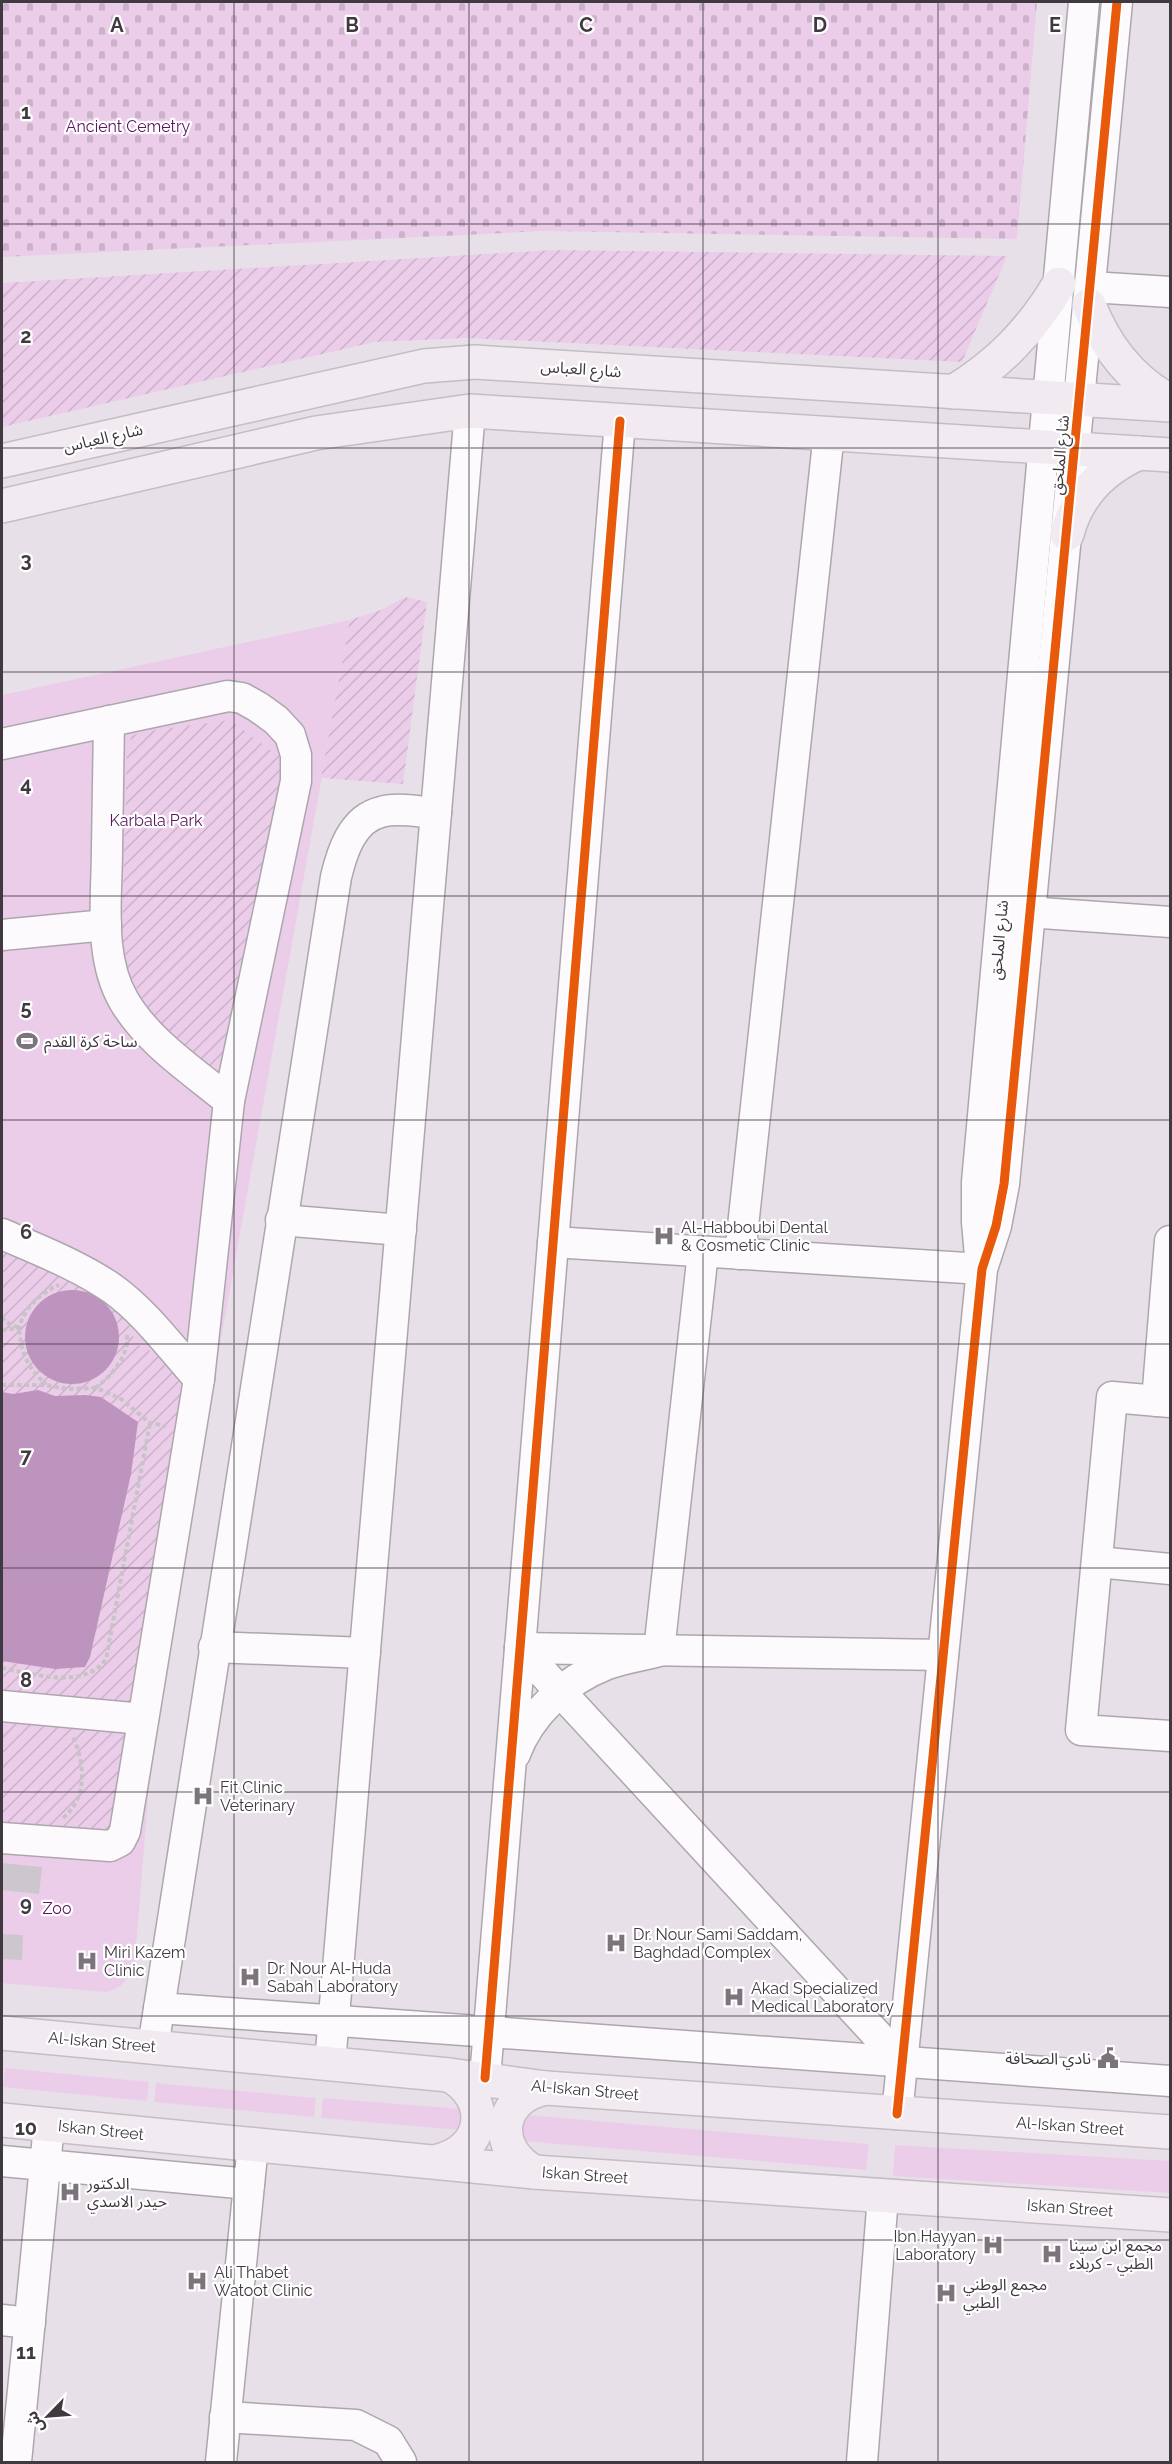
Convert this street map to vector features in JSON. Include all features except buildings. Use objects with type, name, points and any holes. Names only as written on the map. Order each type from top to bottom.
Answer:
[{"type":"main road","points":[[953,392],[996,363],[1014,346],[1046,306],[1059,284]]},
{"type":"main road","points":[[1090,296],[1104,337],[1124,365],[1170,403]]},
{"type":"main road","name":"شارع العباس","points":[[2,461],[424,366],[475,362],[1170,403]]},
{"type":"main road","points":[[2,506],[316,433],[470,411],[1155,454]]},
{"type":"main road","points":[[1067,534],[1078,504],[1110,468],[1155,454]]},
{"type":"main road","name":"Al-Iskan Street","points":[[2,2033],[449,2074],[546,2088],[1170,2132]]},
{"type":"main road","points":[[438,2162],[450,2159],[469,2145],[478,2122],[475,2099],[460,2080],[449,2074]]},
{"type":"main road","points":[[534,2172],[513,2156],[507,2144],[505,2131],[507,2118],[513,2106],[522,2096],[533,2090],[546,2088]]},
{"type":"main road","name":"Iskan Street","points":[[2,2120],[534,2172],[1170,2215]]},
{"type":"street","name":"شارع الملحق","points":[[1016,911],[1064,398],[1059,284],[1084,2]]},
{"type":"street","name":"شارع الملحق","points":[[1064,398],[1090,296],[1117,2]]},
{"type":"street","points":[[1090,296],[1170,292]]},
{"type":"street","points":[[330,2063],[470,411]]},
{"type":"street","points":[[485,2079],[620,421]]},
{"type":"street","points":[[740,1254],[829,434]]},
{"type":"street","name":"شارع الملحق","points":[[897,2114],[982,1269],[977,1222],[977,1182],[1067,534],[1060,448]]},
{"type":"street","points":[[2,744],[228,696],[242,698],[276,720],[290,735],[296,755],[296,781],[229,1101],[199,1379],[125,1831],[120,1841],[110,1846],[2,1838]]},
{"type":"street","points":[[109,721],[106,925],[111,971],[125,1003],[153,1037],[229,1101]]},
{"type":"street","points":[[153,2047],[281,1220],[334,889],[341,858],[361,823],[380,812],[436,813]]},
{"type":"street","points":[[1016,911],[1170,922]]},
{"type":"street","points":[[2,935],[106,925]]},
{"type":"street","points":[[281,1220],[401,1230]]},
{"type":"street","points":[[2,1234],[75,1268],[113,1290],[144,1317],[199,1379]]},
{"type":"street","points":[[1170,1241],[1164,1402],[1112,1397],[1081,1730],[1170,1736]]},
{"type":"street","points":[[553,1242],[982,1269]]},
{"type":"street","points":[[659,1651],[703,1252]]},
{"type":"street","points":[[1097,1562],[1170,1569]]},
{"type":"street","points":[[214,1647],[365,1653]]},
{"type":"street","points":[[520,1648],[943,1655]]},
{"type":"street","points":[[520,1648],[902,2062]]},
{"type":"street","points":[[510,1763],[532,1722],[560,1692],[580,1677],[605,1665],[659,1651]]},
{"type":"street","points":[[2,1706],[144,1719]]},
{"type":"street","points":[[159,2008],[1170,2080]]},
{"type":"street","points":[[16,2463],[16,2322],[46,2165],[50,2125]]},
{"type":"street","points":[[221,2463],[253,2145]]},
{"type":"street","points":[[2,2161],[249,2184]]},
{"type":"street","points":[[862,2463],[883,2196]]},
{"type":"street","points":[[225,2417],[356,2426],[388,2440],[401,2463]]},
{"type":"path","points":[[46,1384],[33,1372],[26,1361],[19,1328],[22,1316],[43,1293],[66,1284]]},
{"type":"path","points":[[2,1317],[6,1322],[19,1328]]},
{"type":"path","points":[[94,1388],[109,1378],[118,1364],[128,1341],[127,1326]]},
{"type":"path","points":[[2,1330],[19,1328]]},
{"type":"path","points":[[2,1385],[46,1384],[67,1389],[94,1388],[121,1400],[150,1423],[190,1431]]},
{"type":"path","points":[[2,1668],[66,1677],[96,1671],[106,1659],[150,1423]]},
{"type":"path","points":[[60,1821],[68,1814],[79,1797],[83,1777],[81,1756],[73,1737],[66,1730]]},
{"type":"green space","name":"Ancient Cemetry","points":[[2,2],[1037,2],[1017,239],[544,231],[2,257]]},
{"type":"green space","points":[[553,250],[1007,256],[962,362],[466,338],[375,342],[2,427],[2,283]]},
{"type":"green space","points":[[405,597],[427,602],[403,784],[321,778],[350,620],[381,610]]},
{"type":"green space","name":"Karbala Park","points":[[350,620],[170,1624],[149,1785],[135,1961],[122,1985],[105,1992],[2,1983],[2,695]]},
{"type":"green space","points":[[230,720],[284,760],[220,1073],[179,1042],[159,1021],[144,1004],[128,970],[122,935],[127,749],[132,736],[141,732]]},
{"type":"green space","points":[[2,1246],[92,1287],[132,1323],[134,1343],[160,1356],[186,1381],[112,1830],[103,1835],[2,1831]]},
{"type":"green space","points":[[5,2068],[149,2082],[147,2101],[3,2087]]},
{"type":"green space","points":[[156,2083],[316,2098],[314,2117],[154,2102]]},
{"type":"green space","points":[[323,2098],[462,2109],[460,2130],[321,2118]]},
{"type":"green space","points":[[502,2113],[869,2144],[866,2170],[500,2139]]},
{"type":"green space","points":[[895,2145],[1170,2161],[1170,2193],[893,2176]]},
{"type":"shaded area","points":[[72,1290],[90,1294],[105,1304],[115,1319],[119,1337],[115,1355],[105,1370],[90,1380],[72,1384],[54,1380],[39,1370],[29,1355],[25,1337],[29,1319],[39,1304],[54,1294]]},
{"type":"shaded area","points":[[38,1390],[55,1396],[101,1397],[138,1422],[131,1474],[90,1657],[85,1667],[55,1669],[2,1661],[2,1392],[13,1394]]},
{"type":"cycle path","points":[[897,2114],[982,1269],[996,1226],[1004,1184],[1117,2]]},
{"type":"cycle path","points":[[485,2078],[620,421]]},
{"type":"place","name":"ساحة كرة القدم","points":[[27,1041]]},
{"type":"place","name":"Al-Habboubi Dental & Cosmetic Clinic","points":[[664,1236]]},
{"type":"place","name":"Fit Clinic Veterinary","points":[[203,1796]]},
{"type":"place","name":"Dr. Nour Sami Saddam, Baghdad Complex","points":[[616,1943]]},
{"type":"place","name":"Miri Kazem Clinic","points":[[87,1961]]},
{"type":"place","name":"Dr. Nour Al-Huda Sabah Laboratory","points":[[250,1977]]},
{"type":"place","name":"Akad Specialized Medical Laboratory","points":[[734,1997]]},
{"type":"place","name":"نادي الصحافة","points":[[1108,2058]]},
{"type":"place","name":"الدكتور حيدر الاسدي","points":[[70,2192]]},
{"type":"place","name":"Ibn Hayyan Laboratory","points":[[993,2245]]},
{"type":"place","name":"مجمع ابن سينا الطبي - كربلاء","points":[[1052,2254]]},
{"type":"place","name":"Ali Thabet Watoot Clinic","points":[[197,2281]]},
{"type":"place","name":"مجمع الوطني الطبي","points":[[946,2293]]},
{"type":"park label","name":"Zoo","points":[[57,1908]]}]
